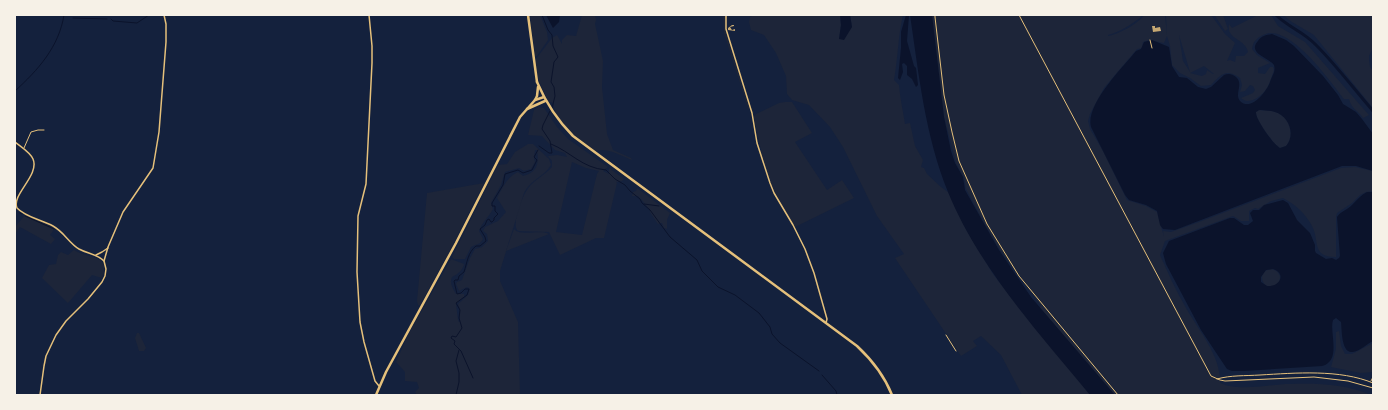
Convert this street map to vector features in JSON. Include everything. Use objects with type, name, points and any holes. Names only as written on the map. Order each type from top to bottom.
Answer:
[{"type":"main road","points":[[377,395],[379,386],[464,229],[520,117],[535,100],[538,90],[528,15]]},
{"type":"main road","points":[[537,82],[545,101],[573,136],[857,346],[877,367],[892,395]]},
{"type":"main road","points":[[535,100],[544,97]]},
{"type":"main road","points":[[526,110],[545,101]]},
{"type":"street","points":[[40,395],[46,356],[66,321],[88,299],[102,282],[106,269],[104,262],[108,247],[123,212],[153,168],[159,132],[166,42],[166,24],[164,15]]},
{"type":"street","points":[[370,15],[372,63],[366,184],[358,216],[358,299],[364,342],[375,381],[379,386]]},
{"type":"street","points":[[726,15],[726,29],[752,113],[758,143],[770,183],[774,193],[805,248],[814,273],[826,323]]},
{"type":"street","points":[[15,142],[33,159],[34,167],[15,205],[24,213],[53,226],[64,234],[77,247],[85,252],[96,255],[104,262]]},
{"type":"street","points":[[96,255],[108,247]]},
{"type":"lane","points":[[23,148],[31,132],[44,130]]},
{"type":"path","points":[[935,15],[944,95],[959,161],[987,224],[1019,276],[1118,395]]},
{"type":"path","points":[[1019,15],[1140,240],[1201,360],[1211,376],[1225,381],[1314,377],[1338,379],[1373,388]]},
{"type":"path","points":[[1150,40],[1152,48]]},
{"type":"path","points":[[946,335],[956,351]]},
{"type":"path","points":[[1216,379],[1237,376],[1311,373],[1340,375],[1373,383]]},
{"type":"path","points":[[1371,382],[1373,377]]},
{"type":"shaded area","points":[[530,15],[540,15],[547,32],[548,40],[537,56],[535,56]]},
{"type":"shaded area","points":[[546,15],[560,15],[559,22],[553,28]]},
{"type":"shaded area","points":[[582,15],[595,15],[595,24],[603,61],[602,87],[607,134],[613,150],[631,158],[632,160],[609,151],[596,151],[576,137],[558,117],[554,103],[549,102],[540,82],[536,70],[536,59],[552,38],[557,35],[562,44],[562,40],[567,35],[576,36]]},
{"type":"shaded area","points":[[723,15],[725,15],[725,31],[749,111],[724,33]]},
{"type":"shaded area","points":[[754,15],[840,15],[841,25],[839,39],[852,27],[850,15],[903,15],[894,80],[899,85],[905,124],[910,123],[915,146],[923,160],[921,167],[924,168],[927,174],[948,192],[967,231],[993,274],[1026,316],[1041,306],[1000,250],[966,189],[964,178],[956,163],[944,117],[932,15],[1142,15],[1129,26],[1108,36],[1128,28],[1144,15],[1166,15],[1165,16],[1167,35],[1166,16],[1168,15],[1211,15],[1225,34],[1235,43],[1227,61],[1230,60],[1235,62],[1236,56],[1244,56],[1248,52],[1246,47],[1230,33],[1229,24],[1232,28],[1258,15],[1271,15],[1278,26],[1305,42],[1369,115],[1363,118],[1353,108],[1349,99],[1344,99],[1308,55],[1284,37],[1273,33],[1263,35],[1254,42],[1252,49],[1257,55],[1270,63],[1258,68],[1258,73],[1265,74],[1270,67],[1273,67],[1274,70],[1265,91],[1259,97],[1248,101],[1241,98],[1253,93],[1255,90],[1253,86],[1250,85],[1245,91],[1240,92],[1242,85],[1240,78],[1231,73],[1221,75],[1211,85],[1201,86],[1180,73],[1172,65],[1170,46],[1167,36],[1164,43],[1149,40],[1143,42],[1142,48],[1137,49],[1104,88],[1090,114],[1088,121],[1090,129],[1103,151],[1127,200],[1146,206],[1157,212],[1164,237],[1163,231],[1171,232],[1341,168],[1355,167],[1373,171],[1373,191],[1360,195],[1352,203],[1337,213],[1336,257],[1328,256],[1320,251],[1309,221],[1300,210],[1283,198],[1271,201],[1258,209],[1255,208],[1249,211],[1249,221],[1241,221],[1233,216],[1165,241],[1160,255],[1182,302],[1213,353],[1217,363],[1220,383],[1227,386],[1236,387],[1282,384],[1321,384],[1352,388],[1371,395],[1022,395],[1001,355],[981,336],[973,341],[977,346],[961,356],[895,258],[904,254],[877,216],[843,147],[830,127],[809,105],[792,100],[787,94],[786,76],[776,53],[764,35],[751,30],[749,22],[750,17]],"holes":[[[1179,35],[1190,72],[1183,61]],[[1204,66],[1214,74],[1207,70],[1206,74],[1202,76],[1190,73]]]},
{"type":"shaded area","points":[[840,15],[850,15],[852,27],[844,40],[839,39],[841,25]]},
{"type":"shaded area","points":[[906,15],[909,15],[907,41],[914,66],[916,68],[918,85],[916,87],[912,79],[907,75],[907,66],[904,63],[902,64],[903,72],[900,80],[898,78],[901,32]]},
{"type":"shaded area","points":[[910,15],[932,15],[944,117],[951,151],[955,163],[963,177],[965,190],[999,250],[1031,297],[1115,395],[1090,395],[1012,299],[976,247],[961,220],[940,170],[928,127]]},
{"type":"shaded area","points":[[1223,15],[1228,29],[1225,31],[1215,16]]},
{"type":"shaded area","points":[[1283,15],[1373,15],[1373,47],[1369,60],[1370,67],[1373,71],[1373,108],[1314,35]]},
{"type":"shaded area","points":[[1272,34],[1286,40],[1294,46],[1323,76],[1343,104],[1356,112],[1362,119],[1373,134],[1373,171],[1356,166],[1342,166],[1175,230],[1163,229],[1160,225],[1157,211],[1146,205],[1129,200],[1125,195],[1091,127],[1091,118],[1099,98],[1114,76],[1136,51],[1141,49],[1144,42],[1152,40],[1169,47],[1172,66],[1179,77],[1187,78],[1198,87],[1206,89],[1211,87],[1224,75],[1232,75],[1236,77],[1239,83],[1238,98],[1244,104],[1249,104],[1258,99],[1266,90],[1274,72],[1274,65],[1255,49],[1255,45],[1259,39]],"holes":[[[1259,110],[1275,112],[1284,117],[1290,126],[1291,131],[1289,142],[1286,146],[1280,148],[1273,142],[1258,120],[1256,112]]]},
{"type":"shaded area","points":[[792,102],[812,133],[795,142],[827,190],[842,180],[854,198],[795,227],[771,183],[762,155],[754,117],[756,114],[779,103]]},
{"type":"shaded area","points":[[539,107],[544,108],[557,127],[568,139],[608,167],[603,171],[609,174],[609,168],[624,179],[616,182],[604,238],[596,238],[560,255],[549,232],[519,231],[517,230],[516,226],[519,207],[527,190],[532,183],[552,167],[552,161],[548,156],[557,155],[567,157],[565,153],[555,150],[542,136],[528,135],[534,110]],"holes":[[[572,162],[586,168],[599,171],[582,235],[556,232]]]},
{"type":"shaded area","points":[[1259,110],[1275,112],[1284,117],[1290,126],[1291,131],[1289,142],[1286,146],[1280,148],[1269,137],[1256,115],[1256,112]]},
{"type":"shaded area","points":[[528,144],[533,144],[549,159],[551,165],[530,185],[524,193],[500,271],[500,281],[518,322],[520,395],[417,395],[415,392],[419,388],[417,382],[405,381],[405,372],[396,362],[408,335],[451,259],[464,264],[460,272],[452,277],[451,281],[456,294],[464,294],[464,297],[456,304],[458,320],[460,322],[460,310],[458,304],[468,295],[470,289],[467,287],[459,291],[456,284],[462,280],[475,249],[482,247],[488,241],[487,234],[483,231],[485,227],[498,221],[506,212],[497,198],[503,186],[514,174],[518,172],[523,176],[535,169],[538,159],[537,150],[535,150],[535,162],[531,169],[524,171],[519,168],[505,172],[501,185],[491,203],[493,209],[479,231],[483,239],[482,241],[471,247],[465,259],[454,259],[452,257],[498,165],[507,164],[515,152]]},
{"type":"shaded area","points":[[484,183],[449,252],[420,305],[418,305],[417,301],[427,193]]},
{"type":"shaded area","points":[[637,188],[670,213],[667,220],[667,229],[664,228],[662,223],[658,224],[650,210],[638,196],[632,196],[633,192],[636,191]]},
{"type":"shaded area","points":[[1367,192],[1373,192],[1373,341],[1358,350],[1349,352],[1344,345],[1341,322],[1336,318],[1333,320],[1332,325],[1334,346],[1332,358],[1328,363],[1322,366],[1244,371],[1232,371],[1227,369],[1201,330],[1166,264],[1163,253],[1169,241],[1230,218],[1234,218],[1244,225],[1248,225],[1253,221],[1250,213],[1253,210],[1259,210],[1264,205],[1283,200],[1288,203],[1297,220],[1310,233],[1315,245],[1316,253],[1326,259],[1332,258],[1336,260],[1340,256],[1337,217]],"holes":[[[1273,269],[1281,276],[1276,284],[1267,286],[1261,282],[1261,277],[1266,270]]]},
{"type":"shaded area","points":[[25,215],[55,228],[50,235],[55,239],[51,244],[20,227],[15,234],[15,227]]},
{"type":"shaded area","points":[[514,229],[526,233],[541,232],[549,234],[506,251]]},
{"type":"shaded area","points":[[74,250],[97,258],[104,265],[104,270],[102,278],[92,275],[68,303],[42,278],[49,265],[56,264],[58,255],[61,252],[68,255]]},
{"type":"shaded area","points":[[1267,269],[1275,269],[1280,274],[1278,285],[1275,287],[1267,287],[1262,282],[1262,274]]},
{"type":"shaded area","points":[[1339,331],[1341,346],[1345,354],[1352,354],[1373,343],[1373,372],[1361,373],[1331,367],[1336,349],[1336,332]]},
{"type":"shaded area","points":[[137,333],[139,333],[146,348],[144,351],[139,351],[135,338]]},
{"type":"building","points":[[732,25],[734,26],[730,27],[732,30],[735,29],[735,31],[728,30],[728,28]]},
{"type":"building","points":[[1152,26],[1155,26],[1155,28],[1160,27],[1161,31],[1153,32]]},
{"type":"waterway","points":[[15,91],[32,75],[52,48],[61,27],[64,15]]},
{"type":"waterway","points":[[111,19],[113,21],[137,23],[149,15]]},
{"type":"waterway","points":[[542,15],[548,30],[552,35],[553,46],[558,57],[554,62],[551,82],[554,87],[555,96],[552,108]]},
{"type":"waterway","points":[[1276,15],[1311,40],[1338,69],[1373,111]]},
{"type":"waterway","points":[[73,18],[107,19]]},
{"type":"waterway","points":[[539,146],[549,153],[552,153],[550,141],[542,129],[550,111]]},
{"type":"waterway","points":[[551,144],[583,163],[598,169],[606,170],[615,179],[625,185],[650,210],[670,237],[697,260],[702,271],[718,287],[735,295],[759,313],[770,327],[772,334],[780,343],[819,371]]},
{"type":"waterway","points":[[473,378],[461,351],[454,344],[455,341],[451,338],[452,336],[456,337],[462,328],[459,318],[460,310],[456,303],[467,295],[469,289],[465,289],[461,293],[457,294],[454,281],[458,280],[459,276],[464,272],[473,248],[480,246],[486,241],[480,229],[485,225],[487,220],[489,219],[492,222],[498,214],[495,211],[495,206],[492,206],[492,203],[503,185],[505,174],[518,170],[523,173],[532,170],[537,160],[534,157],[538,150]]},
{"type":"waterway","points":[[644,204],[659,206]]},
{"type":"waterway","points":[[25,216],[54,229]]},
{"type":"waterway","points":[[456,395],[459,382],[459,373],[456,361],[459,350]]},
{"type":"waterway","points":[[822,375],[836,391],[837,395]]}]
